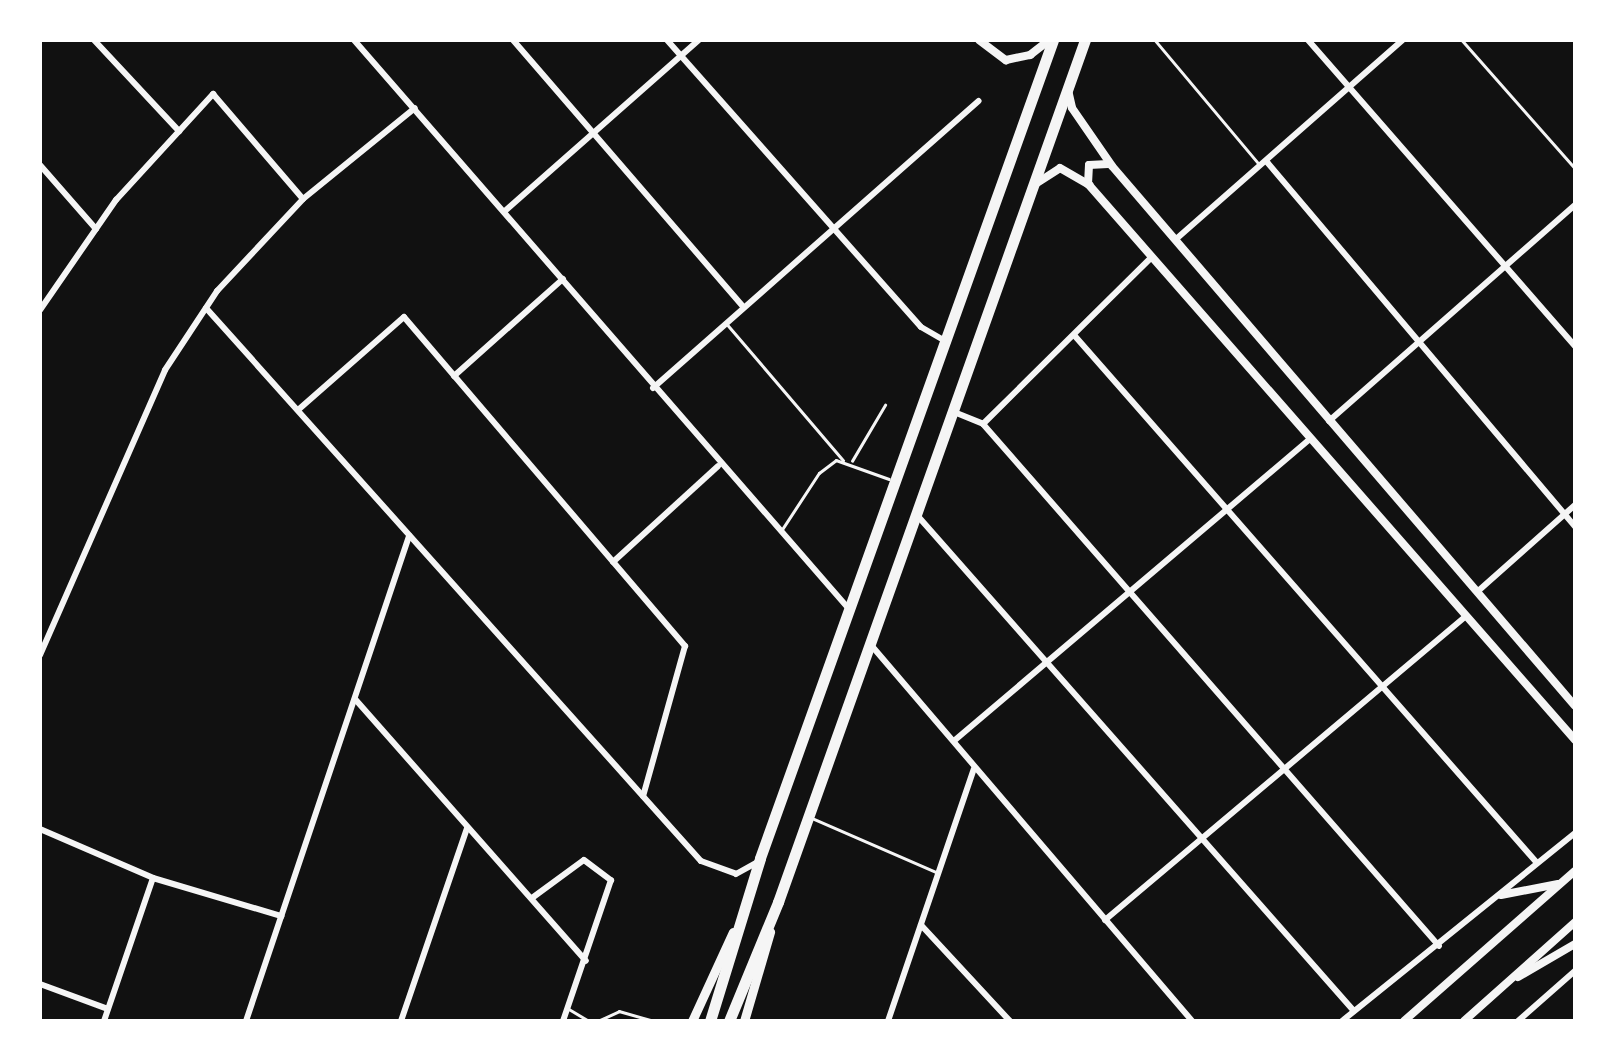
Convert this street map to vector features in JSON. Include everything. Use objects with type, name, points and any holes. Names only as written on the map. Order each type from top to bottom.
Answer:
[{"type":"highway","points":[[710,1021],[738,921],[1051,40]]},
{"type":"highway","points":[[729,1021],[778,902],[1086,40]]},
{"type":"main road","points":[[744,1021],[778,902]]},
{"type":"main road","points":[[692,1021],[738,921]]},
{"type":"street","points":[[94,40],[179,131]]},
{"type":"street","points":[[354,40],[506,210],[718,466],[849,609]]},
{"type":"street","points":[[512,40],[742,305]]},
{"type":"street","points":[[667,40],[921,326],[945,341]]},
{"type":"street","points":[[506,210],[699,40]]},
{"type":"street","points":[[979,40],[1006,60],[1030,55],[1051,40]]},
{"type":"street","points":[[1308,40],[1575,346]]},
{"type":"street","points":[[1175,240],[1402,40]]},
{"type":"street","points":[[1068,90],[1072,108],[1112,166],[1575,706]]},
{"type":"street","points":[[40,310],[96,229],[213,94],[303,199]]},
{"type":"street","points":[[653,388],[829,226],[978,101]]},
{"type":"street","points":[[40,656],[165,370],[206,308],[303,199],[416,108]]},
{"type":"street","points":[[1089,185],[1086,170],[1094,161],[1112,166]]},
{"type":"street","points":[[1264,164],[1575,527]]},
{"type":"street","points":[[40,165],[96,229]]},
{"type":"street","points":[[1029,196],[1060,168],[1089,185],[1308,442],[1575,740]]},
{"type":"street","points":[[1328,422],[1575,205]]},
{"type":"street","points":[[983,424],[1152,258]]},
{"type":"street","points":[[454,376],[564,280]]},
{"type":"street","points":[[206,308],[701,861],[736,874],[760,858]]},
{"type":"street","points":[[298,410],[404,318],[684,646],[643,797]]},
{"type":"street","points":[[1074,334],[1537,863]]},
{"type":"street","points":[[953,412],[983,424],[1439,946]]},
{"type":"street","points":[[955,740],[1224,508],[1308,442]]},
{"type":"street","points":[[612,562],[718,466]]},
{"type":"street","points":[[1477,592],[1575,505]]},
{"type":"street","points":[[916,514],[1354,1011]]},
{"type":"street","points":[[246,1021],[409,535]]},
{"type":"street","points":[[1104,920],[1466,616]]},
{"type":"street","points":[[871,644],[1192,1021]]},
{"type":"street","points":[[354,698],[586,960]]},
{"type":"street","points":[[888,1021],[974,769]]},
{"type":"street","points":[[401,1021],[468,826]]},
{"type":"street","points":[[40,828],[153,878],[281,916]]},
{"type":"street","points":[[1342,1021],[1575,832]]},
{"type":"street","points":[[532,899],[584,860],[611,880],[563,1021]]},
{"type":"street","points":[[1404,1021],[1575,872]]},
{"type":"street","points":[[104,1021],[153,878]]},
{"type":"street","points":[[1501,895],[1562,882]]},
{"type":"street","points":[[1464,1021],[1575,922]]},
{"type":"street","points":[[921,924],[1010,1021]]},
{"type":"street","points":[[1502,987],[1575,944]]},
{"type":"street","points":[[1518,1021],[1575,971]]},
{"type":"street","points":[[40,984],[108,1009]]},
{"type":"lane","points":[[1155,40],[1264,164]]},
{"type":"lane","points":[[1462,40],[1575,168]]},
{"type":"lane","points":[[725,322],[843,460],[895,482]]},
{"type":"lane","points":[[852,462],[886,406]]},
{"type":"lane","points":[[781,531],[819,473],[843,460]]},
{"type":"lane","points":[[808,817],[938,873]]},
{"type":"lane","points":[[568,1009],[589,1021]]},
{"type":"lane","points":[[598,1021],[619,1011],[654,1021]]}]
